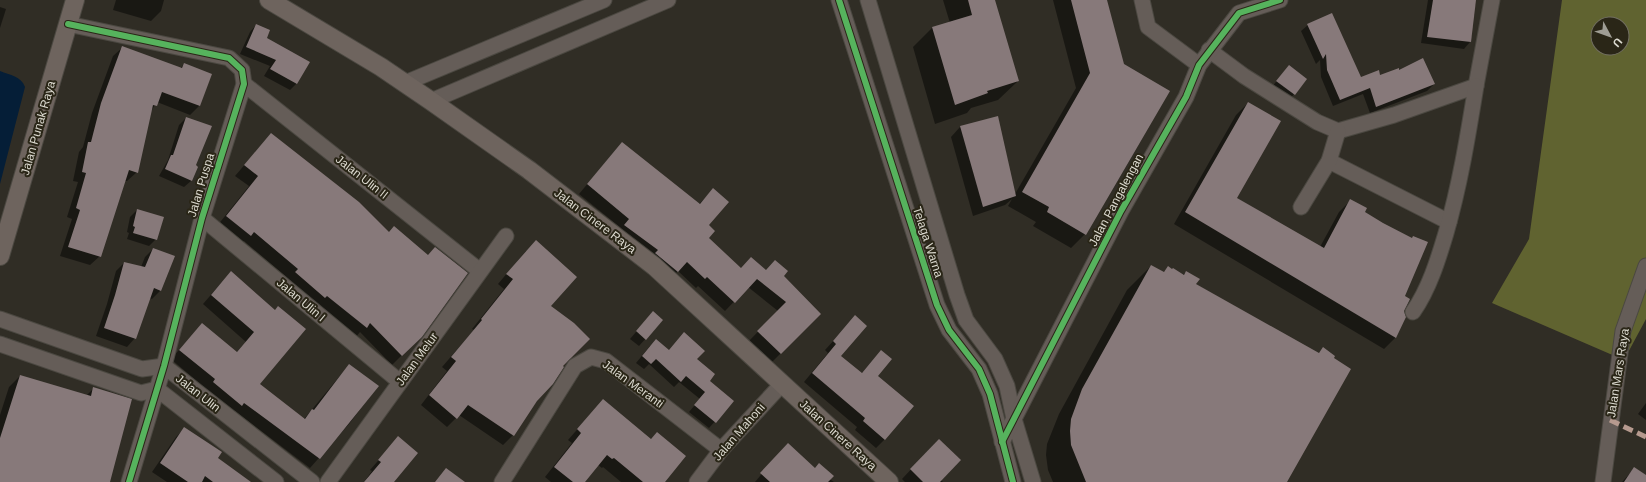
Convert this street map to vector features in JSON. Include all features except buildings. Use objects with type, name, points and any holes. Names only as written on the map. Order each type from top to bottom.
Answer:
[{"type":"main road","name":"Jalan Punak Raya","points":[[0,256],[75,0]]},
{"type":"main road","name":"Jalan Cinere Raya","points":[[269,0],[405,83],[529,170],[654,266],[889,482]]},
{"type":"street","points":[[405,83],[604,0]]},
{"type":"street","points":[[431,101],[668,0]]},
{"type":"street","name":"Telaga Warna","points":[[839,0],[937,306],[949,330],[979,370],[990,394],[1013,482]]},
{"type":"street","name":"Telaga Warna","points":[[868,0],[956,295],[966,320],[995,358],[1007,386],[1014,419],[1033,482]]},
{"type":"street","points":[[1142,0],[1148,27],[1199,65]]},
{"type":"street","name":"Jalan Pangalengan","points":[[1002,442],[1122,211],[1186,96],[1199,65],[1239,12],[1279,0]]},
{"type":"street","points":[[1413,312],[1418,305],[1437,264],[1461,176],[1492,0]]},
{"type":"street","points":[[68,24],[229,58],[242,70],[244,84]]},
{"type":"street","points":[[1209,50],[1244,76],[1317,122],[1338,131],[1394,115],[1476,86]]},
{"type":"street","name":"Jalan Puspa","points":[[129,482],[164,366],[202,218],[244,84]]},
{"type":"street","name":"Jalan Ulin II","points":[[244,84],[480,271]]},
{"type":"street","points":[[1300,207],[1329,161],[1338,131]]},
{"type":"street","points":[[1329,161],[1449,222]]},
{"type":"street","name":"Jalan Ulin I","points":[[202,218],[400,382]]},
{"type":"street","name":"Jalan Melur","points":[[328,482],[506,236]]},
{"type":"street","name":"Jalan Mars Raya","points":[[1603,482],[1623,331],[1646,266]]},
{"type":"street","name":"Jalan Ulin","points":[[0,318],[142,369],[164,366],[312,482]]},
{"type":"street","name":"Jalan Ulin","points":[[0,344],[141,393],[157,389],[276,482]]},
{"type":"street","name":"Jalan Meranti","points":[[502,482],[575,366],[591,357],[606,361],[721,450]]},
{"type":"street","name":"Jalan Mahoni","points":[[697,482],[721,450],[782,384]]},
{"type":"green space","points":[[1562,0],[1646,0],[1646,319],[1624,360],[1492,303],[1529,239]]},
{"type":"water","points":[[0,71],[18,78],[25,87],[0,184]]},
{"type":"marked path","points":[[1610,420],[1646,437]]},
{"type":"cycle path","points":[[839,0],[937,305],[949,330],[979,369],[990,394],[1013,482]]},
{"type":"cycle path","points":[[1002,442],[1121,211],[1186,97],[1199,65],[1239,13],[1280,0]]},
{"type":"cycle path","points":[[68,24],[229,58],[242,70],[244,84],[202,218],[164,366],[129,482]]}]
